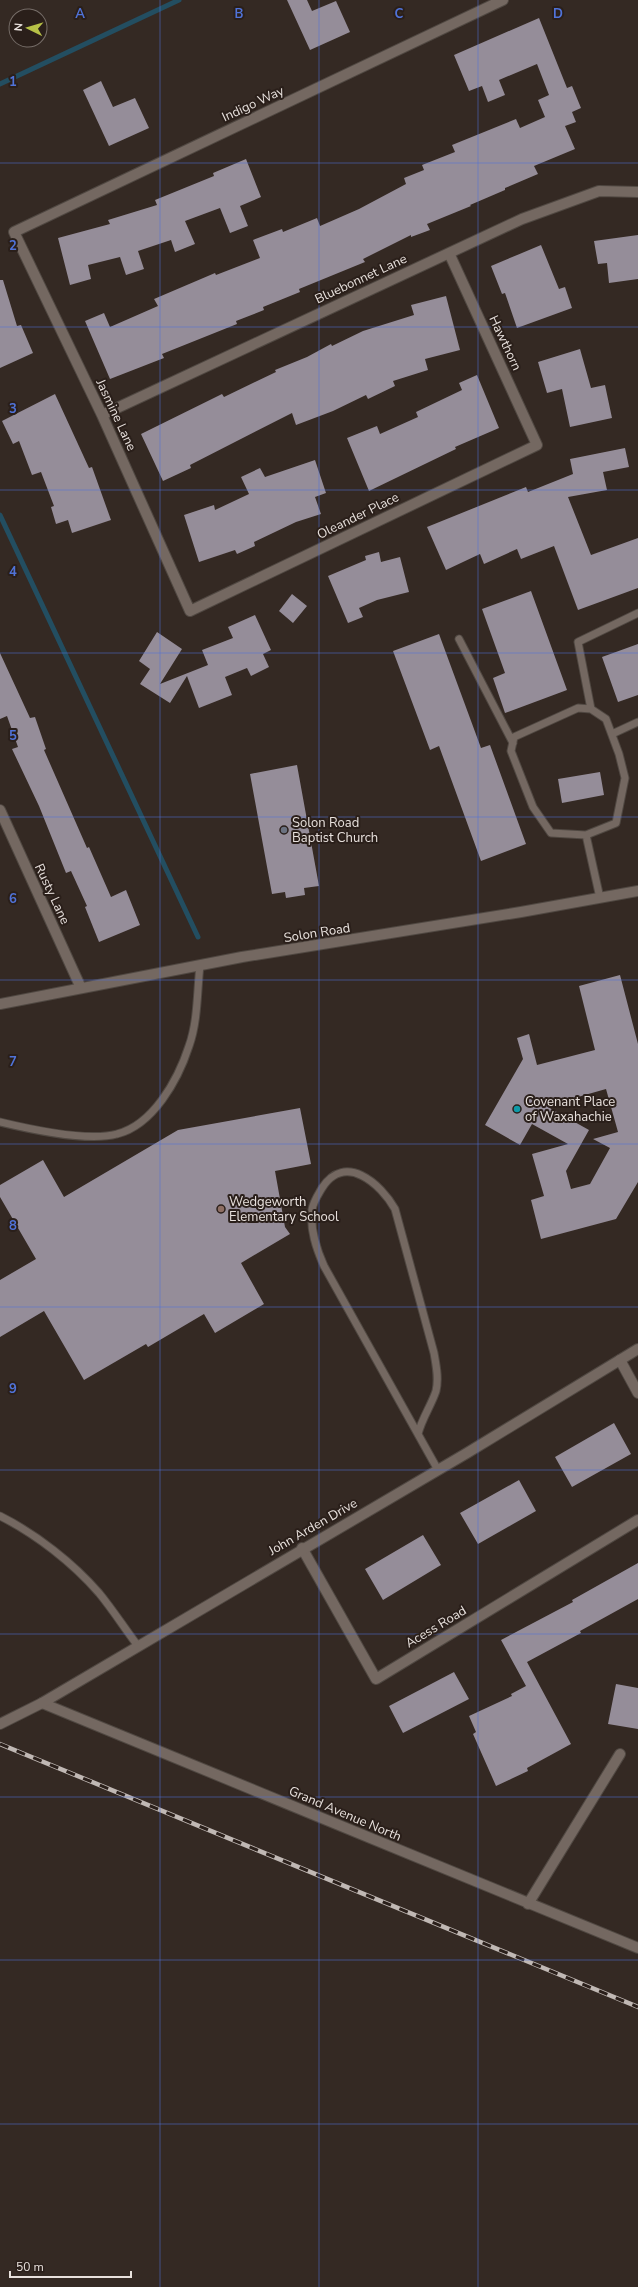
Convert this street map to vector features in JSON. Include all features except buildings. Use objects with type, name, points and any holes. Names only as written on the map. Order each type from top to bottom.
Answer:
[{"type":"street","name":"Indigo Way","points":[[14,232],[503,0]]},
{"type":"street","name":"Bluebonnet Lane","points":[[102,415],[522,219],[599,191],[638,192]]},
{"type":"street","name":"Jasmine Lane","points":[[14,232],[102,415],[190,611]]},
{"type":"street","name":"Hawthorn","points":[[449,253],[537,445]]},
{"type":"street","name":"Oleander Place","points":[[190,611],[537,445]]},
{"type":"street","name":"Rusty Lane","points":[[0,810],[81,988]]},
{"type":"street","name":"Solon Road","points":[[0,1004],[200,965],[638,891]]},
{"type":"street","name":"John Arden Drive","points":[[0,1724],[42,1703],[302,1548],[438,1470],[638,1350]]},
{"type":"street","points":[[620,1360],[638,1392]]},
{"type":"street","name":"Acess Road","points":[[302,1548],[376,1679],[638,1520]]},
{"type":"street","name":"Grand Avenue North","points":[[42,1703],[638,1948]]},
{"type":"street","points":[[528,1904],[620,1754]]},
{"type":"lane","points":[[591,709],[578,642],[638,613]]},
{"type":"lane","points":[[459,639],[513,743]]},
{"type":"lane","points":[[578,708],[591,709],[606,719],[620,754],[625,778],[616,823],[586,835],[551,833],[533,807],[511,751],[514,737],[578,708]]},
{"type":"lane","points":[[612,734],[638,722]]},
{"type":"lane","points":[[586,835],[600,898]]},
{"type":"lane","points":[[0,1122],[89,1137],[116,1135],[128,1131],[144,1121],[177,1075],[189,1046],[195,1017],[200,965]]},
{"type":"lane","points":[[418,1434],[421,1422],[436,1389],[437,1376],[434,1353],[395,1209],[389,1198],[368,1178],[358,1173],[345,1172],[333,1176],[325,1184],[315,1199],[312,1209],[314,1243],[324,1266],[438,1470]]},
{"type":"lane","points":[[0,1516],[20,1526],[66,1561],[99,1593],[138,1646]]},
{"type":"waterway","points":[[0,84],[179,0]]},
{"type":"waterway","points":[[0,515],[198,937]]},
{"type":"railway","points":[[0,1744],[638,2007]]},
{"type":"place","name":"Solon Road Baptist Church","points":[[284,830]]},
{"type":"place","name":"Covenant Place of Waxahachie","points":[[517,1109]]},
{"type":"place","name":"Wedgeworth Elementary School","points":[[221,1209]]}]
